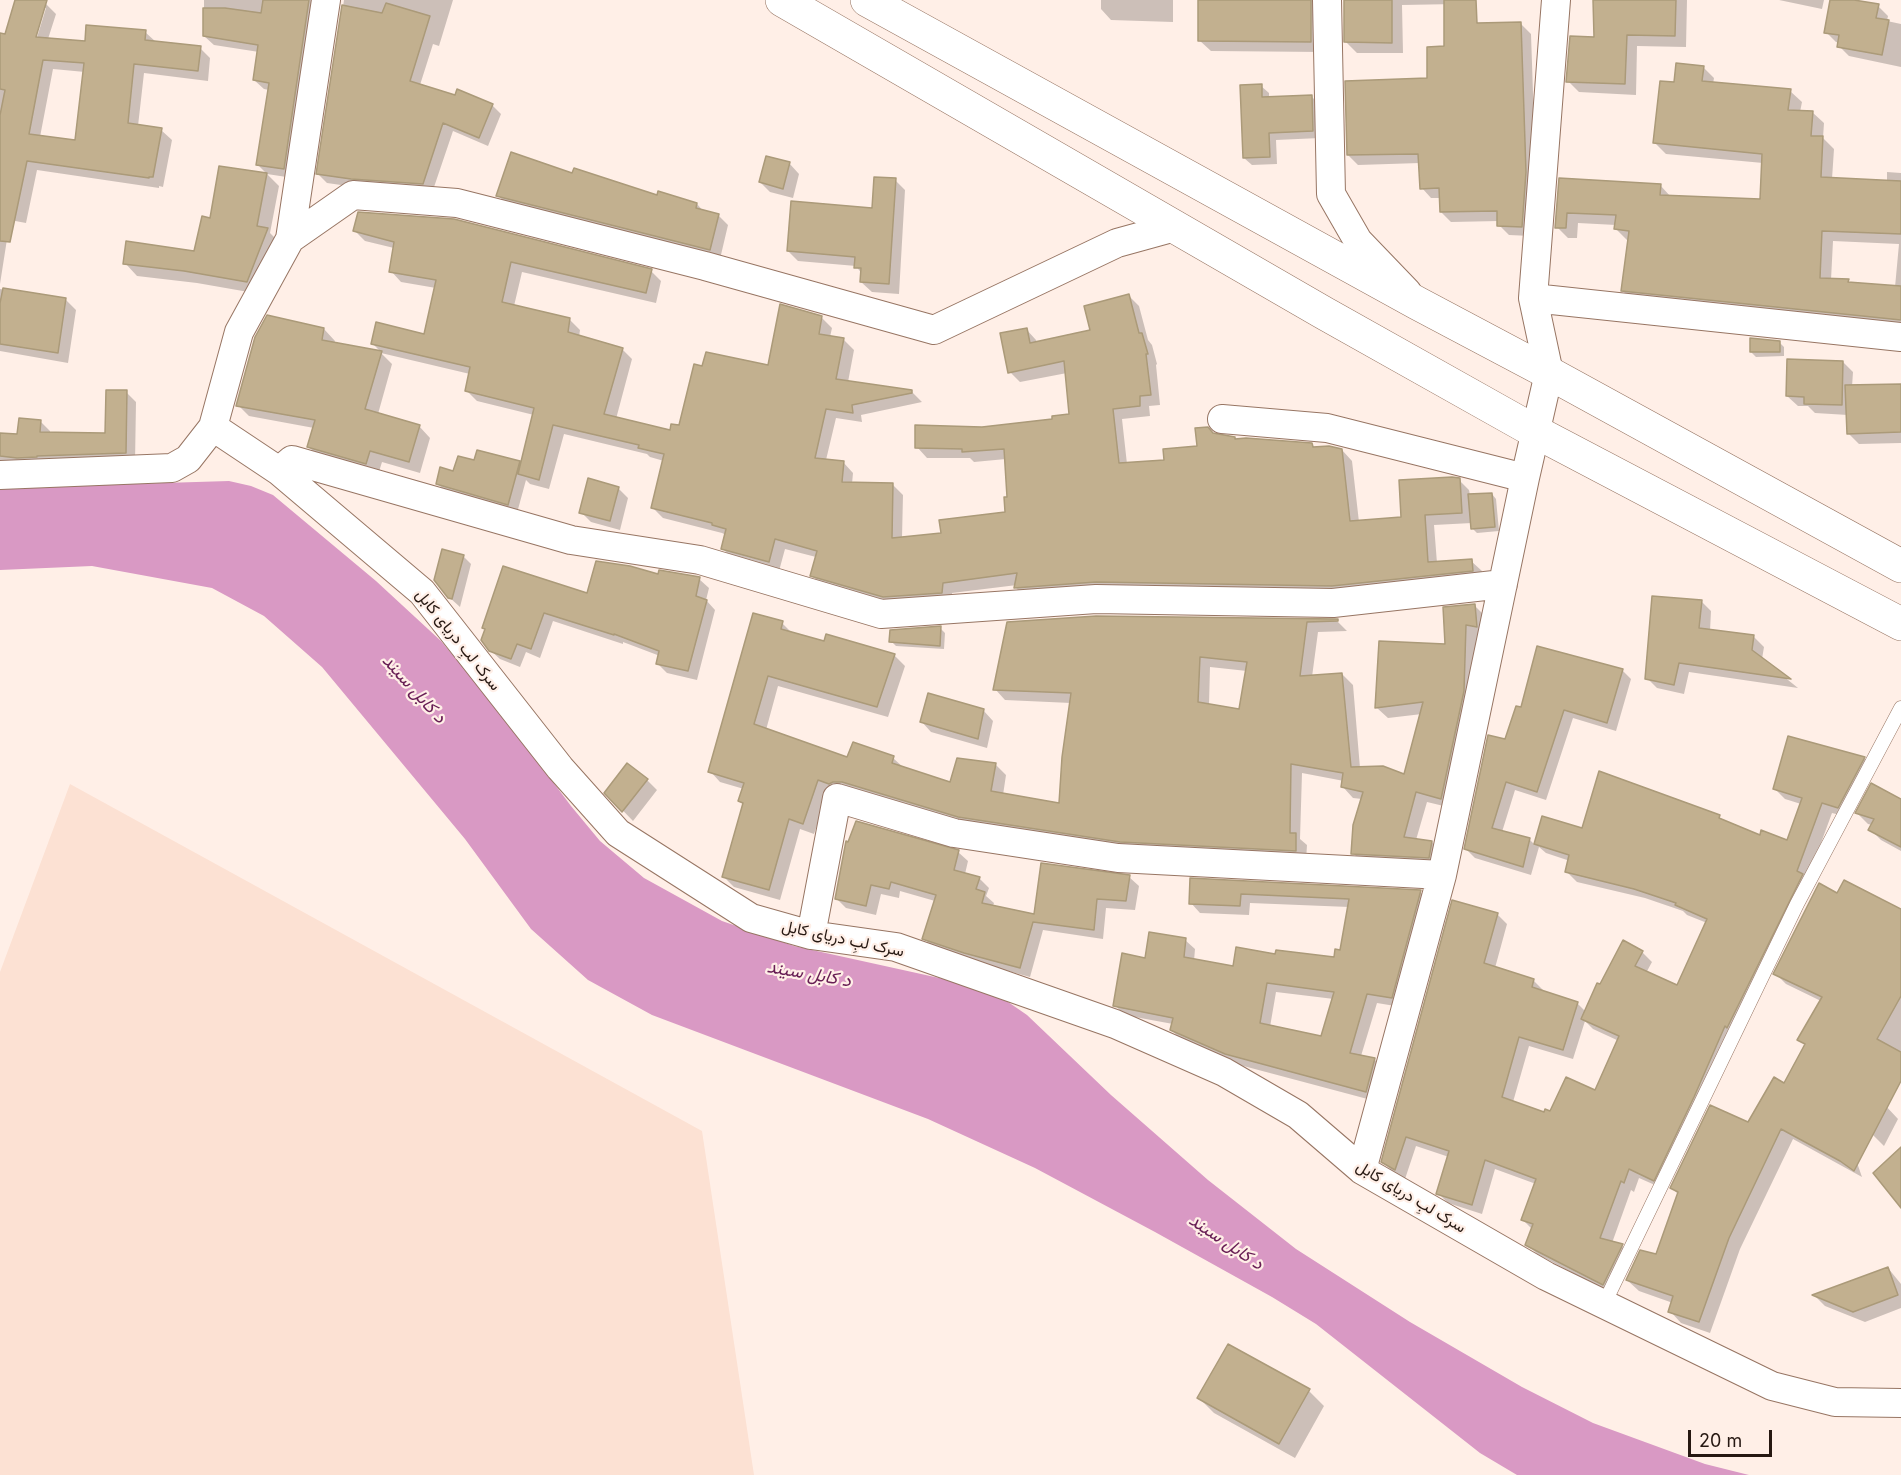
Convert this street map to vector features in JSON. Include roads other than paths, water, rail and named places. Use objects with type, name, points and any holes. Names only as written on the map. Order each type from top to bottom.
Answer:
[{"type":"main road","points":[[782,0],[1536,432],[1901,624]]},
{"type":"main road","points":[[867,0],[1901,566]]},
{"type":"street","points":[[0,475],[172,468],[188,459],[213,427],[239,332],[290,239],[326,0]]},
{"type":"street","points":[[1327,0],[1331,194],[1358,241],[1417,303]]},
{"type":"street","points":[[1362,1170],[1442,875],[1549,373],[1533,298],[1556,0]]},
{"type":"street","points":[[290,239],[352,195],[457,203],[705,266],[934,330],[1117,243],[1175,227]]},
{"type":"street","points":[[1533,298],[1901,337]]},
{"type":"street","points":[[1222,419],[1327,428],[1525,478]]},
{"type":"street","name":"سرک لبِ دریای کابل","points":[[213,427],[279,471],[422,592],[560,768],[618,833],[751,918],[811,934],[896,947],[1115,1024],[1224,1072],[1252,1088],[1298,1115],[1362,1170],[1546,1276],[1772,1386],[1835,1402],[1901,1403]]},
{"type":"street","points":[[279,471],[292,460],[571,540],[700,560],[881,614],[1096,599],[1333,603],[1503,584]]},
{"type":"street","points":[[811,934],[837,798],[954,833],[1118,858],[1442,875]]},
{"type":"lane","points":[[1604,1304],[1797,904],[1901,708]]},
{"type":"water","name":"د کابل سيند","points":[[229,481],[251,486],[273,495],[376,581],[441,641],[499,710],[600,841],[644,878],[722,921],[794,946],[962,983],[995,993],[1027,1015],[1111,1095],[1208,1180],[1296,1249],[1410,1322],[1522,1387],[1593,1423],[1705,1464],[1749,1475],[1517,1475],[1480,1453],[1316,1324],[1155,1232],[1035,1168],[928,1119],[652,1015],[588,980],[531,929],[465,839],[322,667],[264,616],[212,588],[92,566],[0,570],[0,488]]}]
